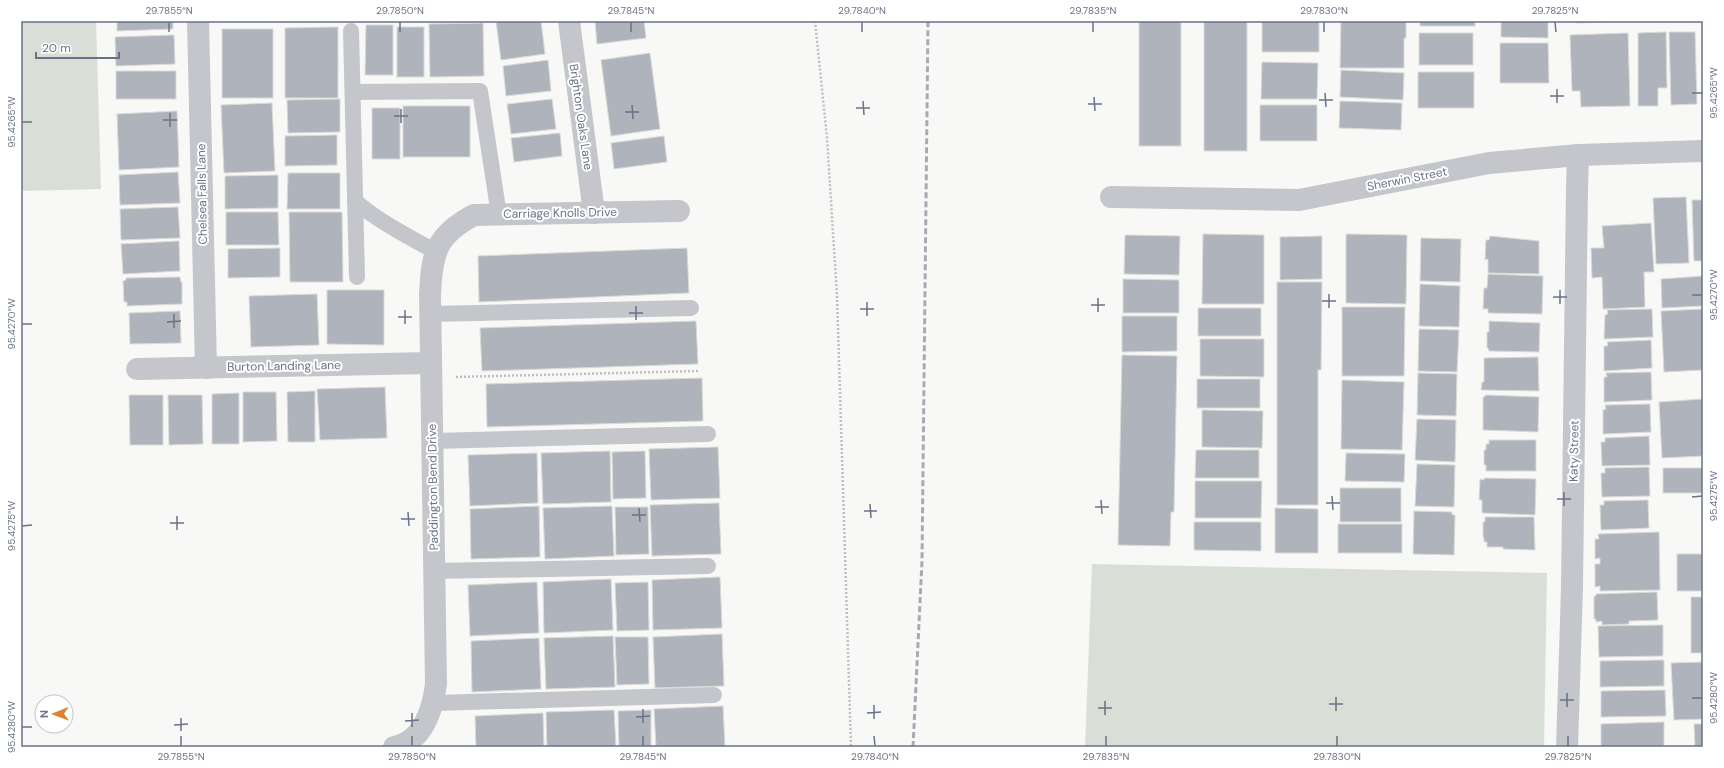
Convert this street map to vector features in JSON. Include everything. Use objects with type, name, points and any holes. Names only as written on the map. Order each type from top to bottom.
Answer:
[{"type":"street","name":"Chelsea Falls Lane","points":[[198,21],[206,368]]},
{"type":"street","name":"Brighton Oaks Lane","points":[[569,21],[594,213]]},
{"type":"street","name":"Sherwin Street","points":[[1111,197],[1299,200],[1489,163],[1578,154],[1703,151]]},
{"type":"street","name":"Katy Street","points":[[1566,747],[1572,587],[1578,154]]},
{"type":"street","name":"Carriage Knolls Drive","points":[[447,233],[462,221],[474,215],[678,211]]},
{"type":"street","name":"Paddington Bend Drive","points":[[403,743],[422,728],[434,703],[436,684],[431,363],[432,265],[436,252],[447,233]]},
{"type":"street","name":"Burton Landing Lane","points":[[137,369],[431,363]]},
{"type":"lane","points":[[351,31],[357,277]]},
{"type":"lane","points":[[353,92],[480,92],[499,214]]},
{"type":"lane","points":[[355,201],[372,215],[436,252]]},
{"type":"lane","points":[[431,314],[691,308]]},
{"type":"lane","points":[[433,441],[708,434]]},
{"type":"lane","points":[[434,571],[708,566]]},
{"type":"lane","points":[[434,703],[714,695]]},
{"type":"path","points":[[814,21],[827,138],[837,296],[851,747]]},
{"type":"path","points":[[456,377],[699,371]]},
{"type":"shaded area","points":[[21,21],[96,21],[101,189],[21,191]]},
{"type":"shaded area","points":[[1092,564],[1547,573],[1544,747],[1085,747]]},
{"type":"building","points":[[117,21],[173,21],[173,29],[117,31]]},
{"type":"building","points":[[496,21],[541,21],[545,54],[501,60]]},
{"type":"building","points":[[595,21],[644,21],[646,38],[597,44]]},
{"type":"building","points":[[1139,21],[1181,21],[1181,146],[1139,146]]},
{"type":"building","points":[[1204,21],[1247,21],[1247,151],[1204,151]]},
{"type":"building","points":[[1262,21],[1319,21],[1319,52],[1262,52]]},
{"type":"building","points":[[1341,21],[1406,21],[1406,38],[1404,38],[1404,68],[1340,68]]},
{"type":"building","points":[[1420,21],[1475,21],[1475,26],[1420,26]]},
{"type":"building","points":[[1501,21],[1548,21],[1548,38],[1501,37]]},
{"type":"building","points":[[1576,21],[1630,21],[1576,23]]},
{"type":"building","points":[[483,23],[484,76],[430,77],[429,24]]},
{"type":"building","points":[[366,25],[393,25],[393,75],[365,75]]},
{"type":"building","points":[[338,27],[338,98],[285,98],[285,28]]},
{"type":"building","points":[[397,27],[424,27],[424,77],[397,77]]},
{"type":"building","points":[[222,29],[273,29],[273,98],[222,98]]},
{"type":"building","points":[[1666,32],[1667,88],[1658,88],[1658,106],[1638,106],[1638,33]]},
{"type":"building","points":[[1669,32],[1695,32],[1697,104],[1671,105]]},
{"type":"building","points":[[1419,33],[1473,33],[1473,65],[1419,65]]},
{"type":"building","points":[[1628,33],[1630,106],[1581,107],[1580,91],[1572,91],[1570,35]]},
{"type":"building","points":[[174,35],[175,64],[116,66],[115,37]]},
{"type":"building","points":[[1500,43],[1548,43],[1549,83],[1500,83]]},
{"type":"building","points":[[650,53],[660,129],[611,136],[601,60]]},
{"type":"building","points":[[548,60],[551,91],[506,96],[503,66]]},
{"type":"building","points":[[1262,62],[1318,63],[1317,99],[1261,99]]},
{"type":"building","points":[[1341,70],[1404,73],[1403,100],[1340,97]]},
{"type":"building","points":[[116,71],[176,71],[176,99],[116,99]]},
{"type":"building","points":[[1418,72],[1474,72],[1474,108],[1418,108]]},
{"type":"building","points":[[340,99],[340,132],[288,133],[287,100]]},
{"type":"building","points":[[552,99],[556,129],[511,134],[507,104]]},
{"type":"building","points":[[1340,101],[1402,103],[1401,130],[1339,128]]},
{"type":"building","points":[[272,103],[275,171],[224,173],[221,105]]},
{"type":"building","points":[[1260,105],[1317,105],[1317,141],[1260,141]]},
{"type":"building","points":[[403,106],[470,106],[470,157],[403,157]]},
{"type":"building","points":[[372,108],[400,108],[400,159],[372,159]]},
{"type":"building","points":[[177,111],[179,167],[119,170],[117,114]]},
{"type":"building","points":[[560,133],[562,156],[514,162],[511,138]]},
{"type":"building","points":[[337,135],[337,165],[285,166],[285,136]]},
{"type":"building","points":[[664,136],[667,162],[614,169],[611,143]]},
{"type":"building","points":[[178,172],[180,203],[120,205],[119,175]]},
{"type":"building","points":[[288,173],[340,173],[340,209],[287,209]]},
{"type":"building","points":[[278,175],[278,208],[225,209],[225,176]]},
{"type":"building","points":[[1686,197],[1689,263],[1656,264],[1653,198]]},
{"type":"building","points":[[1692,200],[1703,200],[1703,261],[1694,261]]},
{"type":"building","points":[[178,207],[180,238],[121,240],[120,209]]},
{"type":"building","points":[[226,212],[278,212],[279,245],[226,245]]},
{"type":"building","points":[[289,212],[342,212],[343,282],[290,282]]},
{"type":"building","points":[[1651,223],[1654,272],[1644,272],[1645,307],[1603,309],[1602,277],[1592,278],[1591,248],[1604,248],[1602,226]]},
{"type":"building","points":[[1203,234],[1264,235],[1264,304],[1202,304]]},
{"type":"building","points":[[1346,234],[1407,235],[1406,304],[1346,303]]},
{"type":"building","points":[[1125,235],[1180,236],[1179,275],[1124,274]]},
{"type":"building","points":[[1322,236],[1322,279],[1280,280],[1280,237]]},
{"type":"building","points":[[1490,236],[1539,241],[1539,274],[1488,273],[1488,259],[1485,260],[1486,240],[1489,240]]},
{"type":"building","points":[[1421,238],[1461,239],[1460,282],[1420,281]]},
{"type":"building","points":[[179,241],[180,271],[123,274],[121,244]]},
{"type":"building","points":[[280,248],[280,277],[228,278],[228,249]]},
{"type":"building","points":[[687,248],[689,293],[479,302],[478,256]]},
{"type":"building","points":[[1488,274],[1543,276],[1542,314],[1488,313],[1488,309],[1483,309],[1484,288],[1487,288]]},
{"type":"building","points":[[1703,276],[1703,306],[1662,308],[1661,279]]},
{"type":"building","points":[[180,277],[182,282],[182,304],[127,306],[127,302],[124,302],[123,281],[126,280],[126,278]]},
{"type":"building","points":[[1123,279],[1179,280],[1179,313],[1123,313]]},
{"type":"building","points":[[1277,282],[1322,282],[1321,370],[1318,370],[1318,505],[1277,505]]},
{"type":"building","points":[[1420,284],[1460,286],[1459,327],[1419,326]]},
{"type":"building","points":[[327,290],[384,290],[384,345],[327,344]]},
{"type":"building","points":[[317,294],[319,345],[251,347],[249,296]]},
{"type":"building","points":[[1342,307],[1405,307],[1404,376],[1342,376]]},
{"type":"building","points":[[1198,308],[1261,308],[1261,336],[1198,336]]},
{"type":"building","points":[[1652,309],[1653,337],[1604,339],[1605,315],[1608,314],[1607,310]]},
{"type":"building","points":[[1703,309],[1703,370],[1664,372],[1661,311]]},
{"type":"building","points":[[180,311],[181,343],[130,344],[129,313]]},
{"type":"building","points":[[1122,316],[1177,316],[1177,351],[1122,352]]},
{"type":"building","points":[[696,321],[698,364],[482,371],[480,328]]},
{"type":"building","points":[[1489,321],[1540,323],[1539,352],[1489,351],[1487,348],[1487,332],[1489,332]]},
{"type":"building","points":[[1419,329],[1459,330],[1457,372],[1418,371]]},
{"type":"building","points":[[1200,339],[1264,339],[1264,377],[1200,376]]},
{"type":"building","points":[[1651,340],[1652,368],[1604,371],[1604,346],[1608,346],[1607,342]]},
{"type":"building","points":[[1122,355],[1177,356],[1174,512],[1171,512],[1170,546],[1118,545]]},
{"type":"building","points":[[1538,357],[1539,391],[1481,390],[1482,382],[1484,382],[1484,358]]},
{"type":"building","points":[[1651,372],[1652,400],[1604,402],[1604,377],[1607,377],[1606,373]]},
{"type":"building","points":[[1418,373],[1457,374],[1456,416],[1417,415]]},
{"type":"building","points":[[702,378],[703,421],[487,427],[486,384]]},
{"type":"building","points":[[1197,379],[1260,379],[1260,408],[1197,408]]},
{"type":"building","points":[[1342,380],[1404,382],[1402,450],[1341,449]]},
{"type":"building","points":[[385,387],[387,438],[320,440],[317,389]]},
{"type":"building","points":[[315,391],[315,442],[288,442],[287,392]]},
{"type":"building","points":[[243,392],[276,392],[277,441],[243,442]]},
{"type":"building","points":[[239,393],[239,444],[212,444],[212,394]]},
{"type":"building","points":[[129,395],[163,395],[163,445],[130,445]]},
{"type":"building","points":[[168,395],[202,395],[203,444],[169,445]]},
{"type":"building","points":[[1485,395],[1539,397],[1538,432],[1483,430],[1483,397],[1485,397]]},
{"type":"building","points":[[1703,399],[1703,456],[1662,458],[1659,402]]},
{"type":"building","points":[[1650,404],[1651,432],[1603,434],[1603,410],[1606,409],[1605,405]]},
{"type":"building","points":[[1202,410],[1263,411],[1262,448],[1202,447]]},
{"type":"building","points":[[1417,419],[1456,420],[1455,462],[1415,460]]},
{"type":"building","points":[[1649,436],[1650,465],[1602,466],[1601,442],[1605,442],[1605,438]]},
{"type":"building","points":[[1489,440],[1536,440],[1536,471],[1486,471],[1486,465],[1484,465],[1484,450],[1486,450],[1486,444],[1489,444]]},
{"type":"building","points":[[718,447],[720,498],[651,500],[649,449]]},
{"type":"building","points":[[1196,450],[1259,450],[1259,478],[1195,478]]},
{"type":"building","points":[[610,451],[611,502],[543,504],[541,453]]},
{"type":"building","points":[[645,451],[646,498],[613,499],[612,452]]},
{"type":"building","points":[[537,453],[538,503],[470,506],[468,455]]},
{"type":"building","points":[[1346,453],[1405,454],[1404,482],[1345,481]]},
{"type":"building","points":[[1417,464],[1455,465],[1454,507],[1415,506]]},
{"type":"building","points":[[1649,467],[1650,496],[1602,497],[1601,473],[1605,473],[1605,468]]},
{"type":"building","points":[[1663,468],[1703,468],[1703,493],[1663,493]]},
{"type":"building","points":[[1484,478],[1536,479],[1535,515],[1482,513],[1482,500],[1479,500],[1480,479],[1484,480]]},
{"type":"building","points":[[1195,481],[1262,481],[1261,518],[1195,518]]},
{"type":"building","points":[[1340,488],[1401,488],[1401,522],[1340,522]]},
{"type":"building","points":[[1648,500],[1649,528],[1601,530],[1600,505],[1604,505],[1604,501]]},
{"type":"building","points":[[719,503],[721,554],[652,556],[650,505]]},
{"type":"building","points":[[539,506],[540,557],[471,559],[470,509]]},
{"type":"building","points":[[612,506],[614,556],[545,559],[543,508]]},
{"type":"building","points":[[615,507],[648,507],[649,554],[616,555]]},
{"type":"building","points":[[1275,508],[1318,509],[1318,553],[1275,553]]},
{"type":"building","points":[[1414,511],[1452,512],[1452,515],[1455,515],[1454,555],[1413,554]]},
{"type":"building","points":[[1485,517],[1534,517],[1535,550],[1487,547],[1487,542],[1484,542],[1483,537],[1483,522],[1485,522]]},
{"type":"building","points":[[1194,522],[1261,522],[1261,551],[1194,550]]},
{"type":"building","points":[[1338,524],[1402,524],[1402,553],[1338,553]]},
{"type":"building","points":[[1659,532],[1660,590],[1600,591],[1600,586],[1595,587],[1595,564],[1600,564],[1600,558],[1595,559],[1595,539],[1599,539],[1598,534]]},
{"type":"building","points":[[1677,554],[1703,554],[1703,591],[1677,591]]},
{"type":"building","points":[[720,577],[722,628],[653,630],[652,580]]},
{"type":"building","points":[[611,579],[613,630],[544,633],[543,582]]},
{"type":"building","points":[[537,582],[539,633],[470,636],[468,585]]},
{"type":"building","points":[[648,582],[649,630],[617,631],[615,583]]},
{"type":"building","points":[[1657,592],[1658,620],[1629,621],[1629,624],[1602,625],[1602,621],[1596,622],[1596,619],[1594,619],[1594,596],[1596,596],[1596,594]]},
{"type":"building","points":[[1691,597],[1703,597],[1703,653],[1691,653]]},
{"type":"building","points":[[1663,625],[1663,656],[1599,657],[1598,626]]},
{"type":"building","points":[[722,634],[724,686],[655,688],[653,637]]},
{"type":"building","points":[[613,636],[615,687],[546,689],[544,638]]},
{"type":"building","points":[[615,637],[648,637],[649,684],[617,685]]},
{"type":"building","points":[[539,638],[541,689],[472,692],[471,641]]},
{"type":"building","points":[[1664,660],[1664,686],[1600,687],[1600,661]]},
{"type":"building","points":[[1703,662],[1703,719],[1674,720],[1671,663]]},
{"type":"building","points":[[1665,690],[1666,716],[1601,717],[1601,691]]},
{"type":"building","points":[[723,706],[725,747],[656,747],[654,709]]},
{"type":"building","points":[[614,710],[616,747],[547,747],[546,712]]},
{"type":"building","points":[[651,710],[651,747],[619,747],[618,711]]},
{"type":"building","points":[[543,713],[544,747],[476,747],[475,716]]},
{"type":"building","points":[[1664,722],[1664,747],[1601,747],[1601,724]]},
{"type":"building","points":[[1694,724],[1703,724],[1703,747],[1695,747]]},
{"type":"railway","points":[[913,747],[922,561],[928,21]]}]
